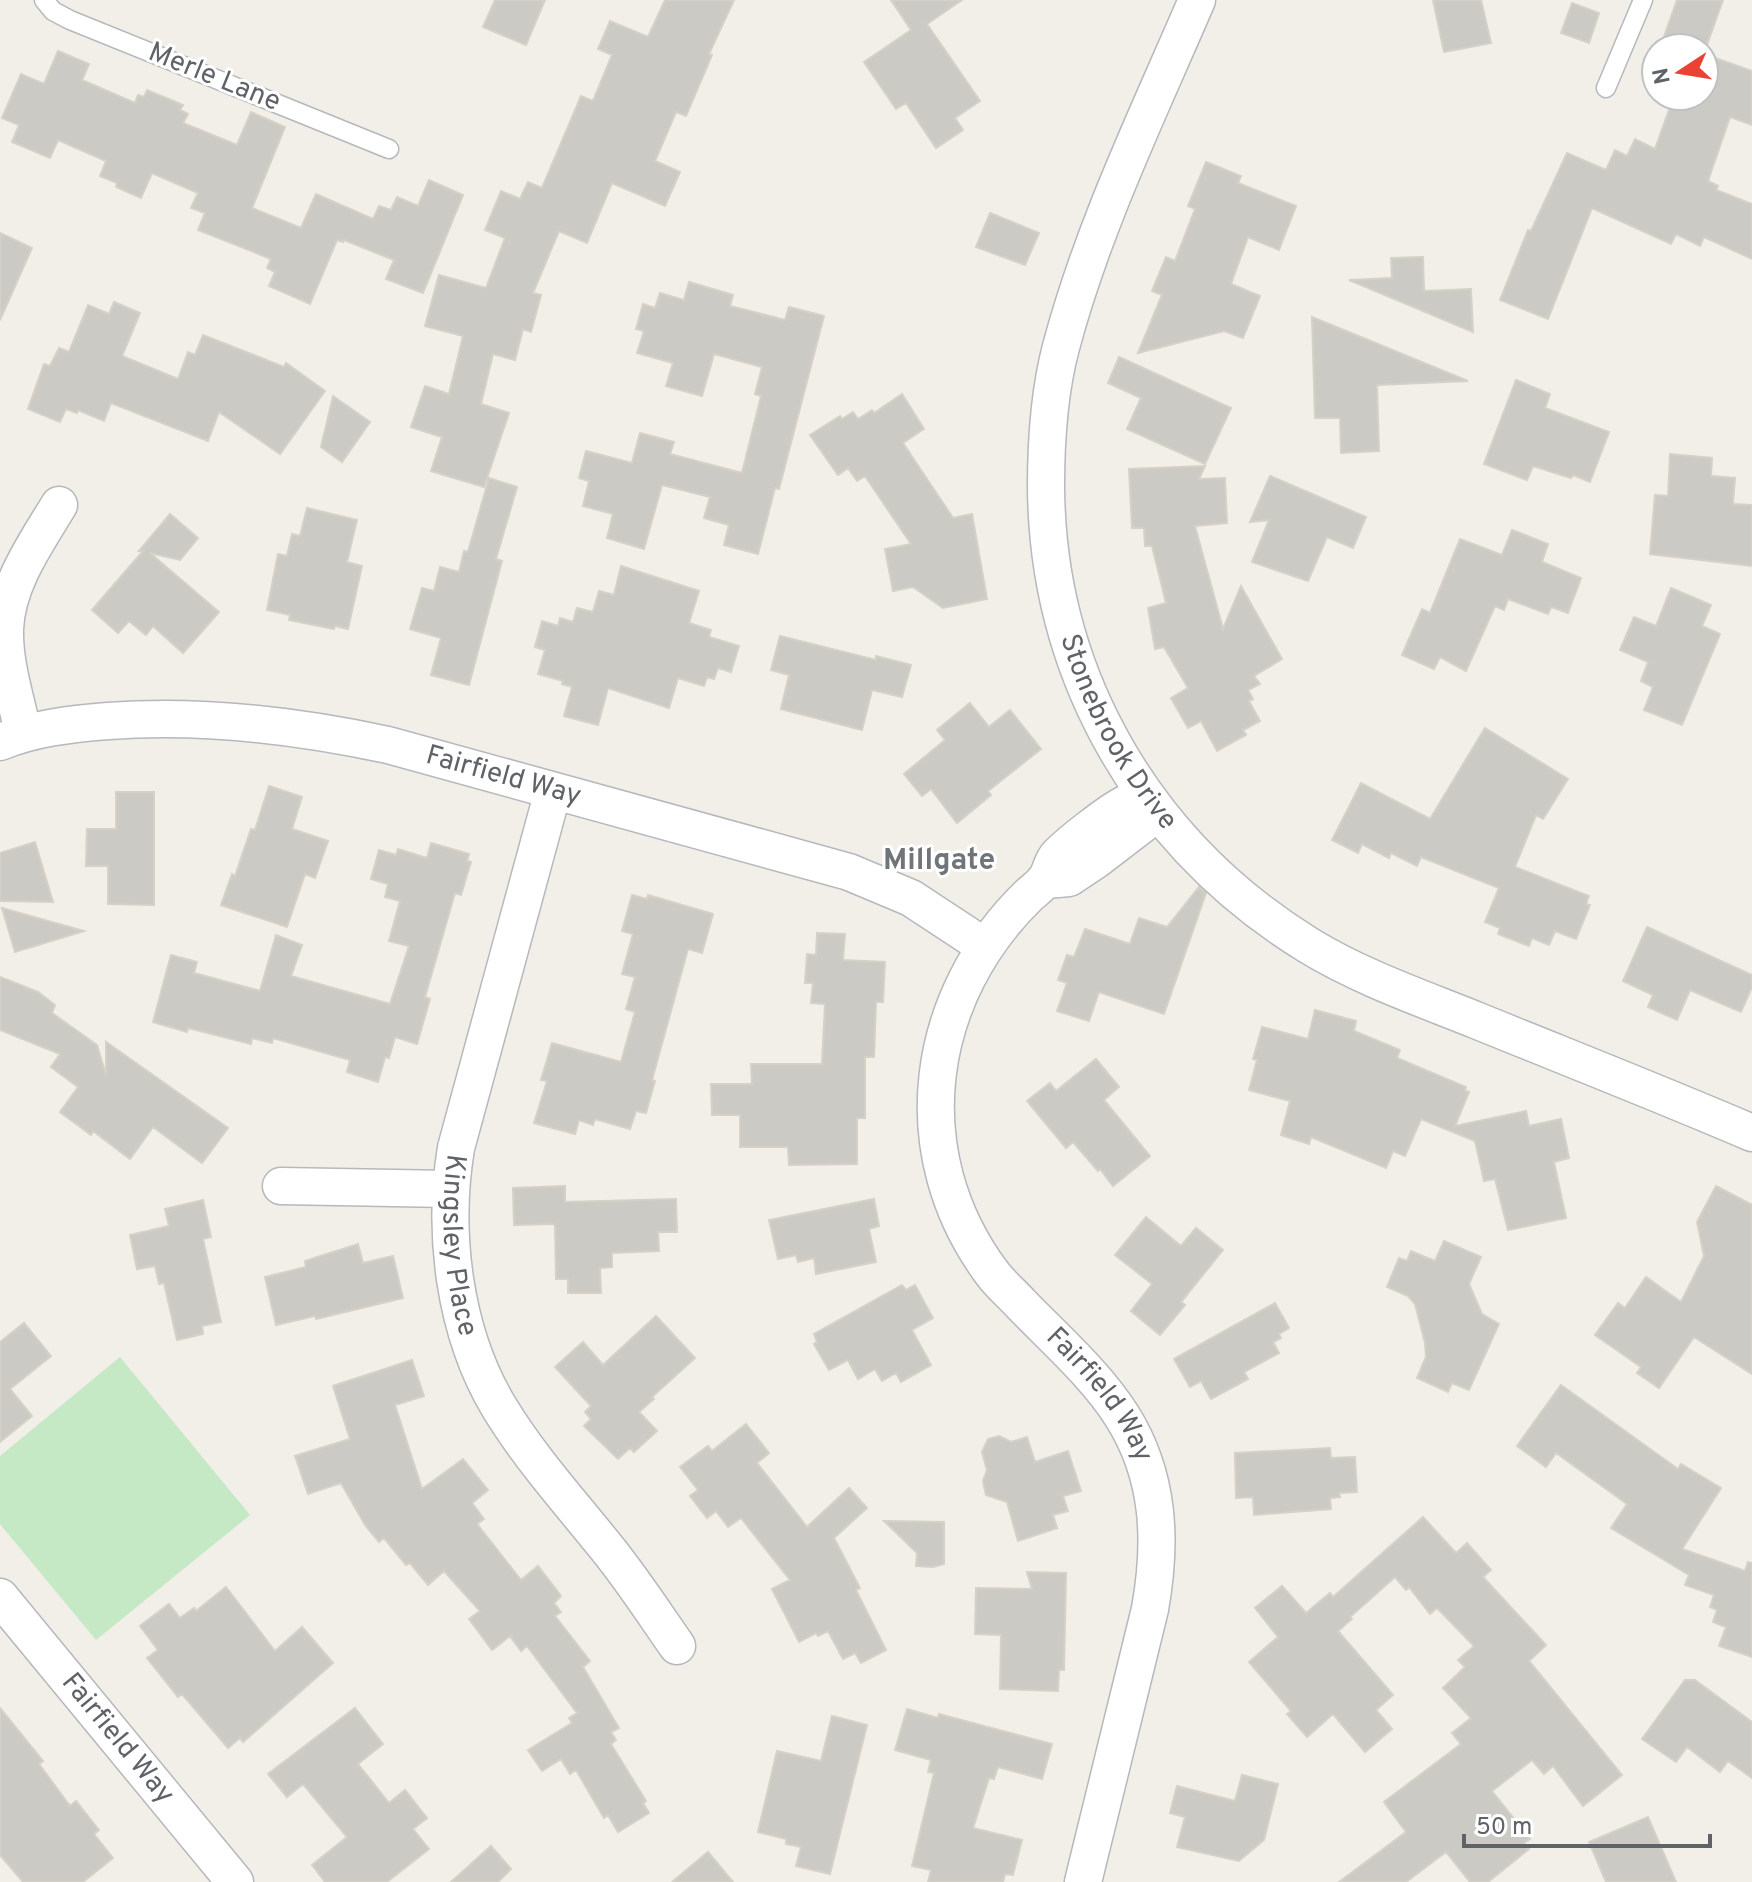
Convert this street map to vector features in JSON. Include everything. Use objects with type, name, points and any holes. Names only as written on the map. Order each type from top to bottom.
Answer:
[{"type":"street","name":"Stonebrook Drive","points":[[1197,0],[1109,202],[1061,347],[1051,392],[1046,453],[1046,512],[1053,570],[1071,648],[1091,703],[1149,802],[1216,877],[1255,910],[1312,947],[1421,998],[1752,1133]]},
{"type":"street","points":[[12,737],[5,628],[13,590],[30,551],[59,505]]},
{"type":"street","name":"Fairfield Way","points":[[12,737],[70,724],[139,719],[230,720],[283,725],[388,745],[870,879],[930,909],[984,946]]},
{"type":"street","name":"Kingsley Place","points":[[553,791],[470,1091],[450,1189],[449,1227],[460,1307],[476,1356],[498,1405],[540,1467],[608,1550],[677,1646]]},
{"type":"street","name":"Fairfield Way","points":[[1083,1882],[1158,1569],[1154,1496],[1143,1458],[1122,1416],[1099,1386],[993,1274],[973,1243],[951,1195],[938,1144],[936,1098],[941,1047],[953,1005],[984,946],[1015,909],[1046,880],[1069,878],[1143,824],[1149,802]]},
{"type":"street","points":[[281,1186],[450,1189]]},
{"type":"street","name":"Fairfield Way","points":[[0,1597],[235,1882]]},
{"type":"lane","name":"Merle Lane","points":[[44,0],[53,11],[70,20],[389,149]]},
{"type":"lane","points":[[1606,88],[1643,0]]},
{"type":"green space","points":[[120,1357],[250,1515],[96,1640],[0,1524],[0,1456]]},
{"type":"building","points":[[495,0],[545,0],[526,45],[483,27]]},
{"type":"building","points":[[665,0],[734,0],[709,54],[712,55],[686,116],[676,112],[655,161],[680,172],[665,206],[612,183],[587,243],[559,231],[533,293],[541,295],[531,332],[523,329],[515,360],[493,354],[481,404],[509,413],[484,487],[431,471],[442,437],[411,427],[425,386],[449,394],[463,336],[425,326],[439,275],[486,288],[505,238],[485,230],[501,191],[520,199],[528,182],[542,188],[581,96],[593,101],[612,55],[598,49],[610,21],[648,37]]},
{"type":"building","points":[[891,0],[962,0],[927,24],[980,101],[955,118],[963,130],[936,148],[906,103],[896,109],[864,62],[911,30]]},
{"type":"building","points":[[1433,0],[1481,0],[1491,43],[1444,52]]},
{"type":"building","points":[[1677,0],[1723,0],[1712,32],[1666,32]]},
{"type":"building","points":[[1572,3],[1599,13],[1589,43],[1561,33]]},
{"type":"building","points":[[58,51],[89,64],[82,80],[135,103],[138,95],[144,97],[147,90],[183,105],[180,110],[188,114],[183,123],[237,145],[251,112],[285,127],[252,208],[301,228],[316,194],[373,219],[379,206],[391,210],[397,197],[418,206],[429,180],[463,195],[423,293],[386,279],[394,260],[337,240],[310,304],[269,286],[275,272],[267,268],[271,259],[198,230],[205,213],[191,208],[198,193],[152,173],[141,198],[100,176],[106,161],[58,140],[50,158],[12,142],[19,125],[2,118],[21,74],[44,84]]},
{"type":"building","points":[[1720,60],[1752,71],[1752,125],[1730,117],[1708,181],[1718,186],[1716,190],[1752,204],[1752,259],[1704,237],[1700,246],[1676,234],[1671,244],[1592,208],[1548,319],[1500,300],[1528,230],[1531,231],[1567,153],[1606,170],[1615,150],[1627,156],[1635,139],[1655,149],[1668,112],[1720,112]]},
{"type":"building","points":[[1206,162],[1241,176],[1238,183],[1296,206],[1279,250],[1248,237],[1231,284],[1260,296],[1243,338],[1224,331],[1138,353],[1162,295],[1152,291],[1166,257],[1175,261],[1195,209],[1188,206]]},
{"type":"building","points":[[990,213],[1039,233],[1025,265],[976,247]]},
{"type":"building","points":[[0,233],[32,248],[0,320]]},
{"type":"building","points":[[1423,257],[1424,291],[1471,289],[1473,332],[1349,280],[1392,278],[1391,258]]},
{"type":"building","points":[[689,282],[733,295],[730,306],[785,320],[789,307],[824,316],[779,489],[775,488],[758,554],[724,545],[729,525],[704,518],[710,497],[662,485],[644,549],[607,538],[613,514],[583,506],[589,481],[579,478],[586,451],[632,463],[640,433],[674,442],[670,454],[742,473],[761,396],[755,394],[762,367],[714,354],[702,396],[666,386],[673,363],[637,353],[644,331],[636,329],[643,304],[655,308],[660,293],[684,300]]},
{"type":"building","points":[[114,302],[140,313],[122,356],[178,379],[188,352],[195,355],[203,335],[284,367],[286,363],[325,391],[280,454],[219,412],[208,441],[111,403],[104,421],[78,410],[77,413],[66,409],[60,422],[28,409],[44,364],[50,366],[59,348],[69,352],[88,305],[109,314]]},
{"type":"building","points":[[1312,317],[1468,381],[1377,385],[1379,451],[1341,453],[1340,418],[1315,418]]},
{"type":"building","points":[[1119,357],[1231,408],[1205,464],[1127,429],[1141,398],[1108,383]]},
{"type":"building","points":[[1516,380],[1550,394],[1545,408],[1609,432],[1590,482],[1533,466],[1527,480],[1484,464]]},
{"type":"building","points":[[902,394],[924,429],[903,443],[953,518],[972,514],[987,599],[943,608],[913,587],[893,591],[885,549],[911,544],[865,476],[857,481],[848,468],[838,475],[810,435],[840,416],[842,419],[853,412],[858,419],[872,410],[874,413]]},
{"type":"building","points":[[333,396],[370,422],[342,462],[321,447]]},
{"type":"building","points":[[1670,454],[1712,458],[1711,476],[1735,478],[1733,504],[1752,505],[1752,566],[1650,554],[1655,495],[1668,496]]},
{"type":"building","points":[[1205,466],[1199,479],[1225,478],[1227,523],[1195,526],[1223,629],[1241,586],[1282,659],[1254,676],[1260,684],[1248,690],[1253,699],[1249,701],[1260,721],[1243,730],[1246,735],[1217,751],[1201,721],[1188,728],[1171,698],[1188,688],[1164,647],[1155,649],[1148,608],[1166,603],[1152,546],[1145,546],[1144,528],[1132,528],[1129,469]]},
{"type":"building","points":[[1270,476],[1366,517],[1353,548],[1327,537],[1308,581],[1252,562],[1269,520],[1250,522]]},
{"type":"building","points":[[489,478],[517,487],[496,559],[502,561],[469,685],[431,675],[441,638],[410,629],[422,588],[434,591],[440,567],[459,572],[464,551],[468,552]]},
{"type":"building","points":[[307,508],[357,520],[347,562],[362,566],[348,629],[289,620],[290,615],[267,610],[278,554],[287,556],[292,534],[300,536]]},
{"type":"building","points":[[170,514],[198,538],[180,560],[150,553],[219,612],[183,653],[153,626],[146,635],[129,621],[118,633],[92,610]]},
{"type":"building","points":[[1512,530],[1548,544],[1542,562],[1581,578],[1568,613],[1551,607],[1548,614],[1508,599],[1504,610],[1495,606],[1466,671],[1440,657],[1434,669],[1402,655],[1422,609],[1430,613],[1460,539],[1502,555]]},
{"type":"building","points":[[621,566],[699,591],[689,623],[711,630],[709,637],[739,646],[731,672],[718,668],[714,679],[707,677],[704,686],[678,678],[669,708],[608,688],[598,725],[564,716],[572,687],[538,674],[545,650],[535,647],[542,621],[558,626],[560,618],[573,622],[577,608],[593,612],[599,591],[614,595]]},
{"type":"building","points":[[1671,588],[1711,605],[1702,626],[1720,634],[1682,725],[1644,710],[1653,687],[1641,681],[1648,662],[1620,650],[1634,617],[1656,626]]},
{"type":"building","points":[[780,636],[876,660],[876,656],[911,665],[902,697],[872,690],[862,730],[781,709],[789,675],[771,670]]},
{"type":"building","points":[[970,703],[989,727],[1010,710],[1041,749],[988,791],[991,795],[957,823],[931,789],[922,796],[904,774],[945,740],[937,730]]},
{"type":"building","points":[[1485,728],[1568,779],[1543,819],[1536,815],[1515,867],[1589,896],[1586,904],[1590,905],[1576,939],[1555,931],[1549,945],[1532,938],[1529,946],[1498,934],[1500,928],[1485,922],[1499,888],[1421,857],[1417,866],[1391,853],[1389,858],[1362,844],[1358,853],[1332,840],[1361,783],[1430,819]]},
{"type":"building","points":[[269,786],[302,797],[292,829],[328,841],[315,878],[305,874],[287,927],[221,905],[251,829],[255,830]]},
{"type":"building","points":[[116,792],[154,792],[154,905],[108,904],[108,866],[86,866],[87,829],[116,829]]},
{"type":"building","points":[[35,842],[53,902],[0,901],[0,853]]},
{"type":"building","points":[[431,843],[469,854],[467,861],[471,862],[461,895],[455,893],[425,997],[430,999],[417,1044],[395,1037],[378,1082],[347,1072],[350,1060],[273,1038],[272,1043],[252,1038],[251,1044],[153,1022],[171,955],[197,962],[194,973],[260,991],[276,935],[302,945],[291,976],[390,1004],[409,946],[389,941],[400,901],[385,897],[388,884],[371,879],[379,850],[396,855],[398,849],[427,858]]},
{"type":"building","points":[[1199,887],[1206,893],[1164,1014],[1099,992],[1089,1021],[1057,1011],[1067,983],[1058,980],[1067,955],[1074,957],[1085,929],[1130,944],[1139,918],[1167,927]]},
{"type":"building","points":[[632,895],[647,899],[648,895],[713,914],[702,953],[688,949],[646,1113],[636,1111],[630,1129],[595,1119],[593,1125],[579,1120],[575,1134],[534,1123],[547,1081],[541,1080],[552,1043],[621,1062],[635,1012],[626,1009],[635,977],[622,974],[633,934],[622,931]]},
{"type":"building","points":[[2,908],[84,931],[15,952]]},
{"type":"building","points":[[1647,927],[1752,975],[1752,987],[1741,1012],[1690,990],[1677,1020],[1648,1007],[1653,995],[1623,981]]},
{"type":"building","points":[[817,933],[845,934],[843,960],[885,962],[883,1002],[876,1002],[874,1057],[865,1057],[865,1118],[857,1118],[857,1164],[789,1165],[788,1147],[740,1147],[740,1115],[712,1115],[711,1084],[752,1084],[751,1064],[822,1064],[825,1004],[811,1003],[813,983],[805,983],[807,954],[816,955]]},
{"type":"building","points":[[0,977],[38,992],[55,1005],[52,1013],[97,1045],[106,1075],[106,1042],[228,1128],[202,1163],[153,1127],[130,1159],[93,1131],[91,1135],[60,1112],[78,1087],[51,1067],[60,1054],[0,1030]]},
{"type":"building","points":[[1315,1010],[1356,1021],[1354,1031],[1400,1050],[1397,1058],[1466,1087],[1465,1091],[1469,1092],[1455,1126],[1526,1111],[1529,1126],[1561,1119],[1569,1158],[1554,1162],[1566,1218],[1508,1230],[1495,1179],[1484,1181],[1475,1141],[1421,1119],[1405,1156],[1393,1151],[1386,1168],[1311,1137],[1309,1144],[1281,1135],[1290,1101],[1249,1090],[1257,1060],[1253,1059],[1262,1027],[1308,1039]]},
{"type":"building","points":[[1096,1059],[1119,1087],[1104,1100],[1150,1156],[1113,1186],[1073,1142],[1066,1148],[1027,1101],[1050,1083],[1056,1091]]},
{"type":"building","points":[[565,1186],[565,1202],[676,1199],[677,1232],[658,1232],[659,1251],[612,1253],[612,1267],[600,1268],[601,1293],[568,1293],[568,1279],[556,1279],[555,1224],[514,1225],[513,1188]]},
{"type":"building","points":[[1716,1186],[1752,1205],[1752,1374],[1694,1337],[1659,1388],[1637,1373],[1641,1367],[1595,1335],[1618,1303],[1625,1308],[1646,1277],[1681,1302],[1704,1256],[1697,1222]]},
{"type":"building","points":[[874,1199],[879,1226],[869,1229],[876,1262],[816,1274],[814,1258],[798,1262],[796,1255],[778,1259],[769,1220]]},
{"type":"building","points":[[203,1200],[211,1237],[203,1239],[221,1322],[202,1326],[203,1334],[177,1340],[164,1283],[159,1284],[155,1266],[137,1269],[130,1235],[169,1226],[165,1209]]},
{"type":"building","points":[[1146,1217],[1181,1246],[1196,1228],[1223,1250],[1181,1302],[1185,1305],[1160,1335],[1131,1311],[1152,1284],[1115,1255]]},
{"type":"building","points":[[1444,1241],[1481,1257],[1469,1284],[1482,1314],[1499,1324],[1469,1390],[1452,1383],[1448,1392],[1417,1378],[1426,1357],[1415,1304],[1408,1296],[1387,1287],[1399,1258],[1407,1261],[1411,1251],[1435,1261]]},
{"type":"building","points":[[358,1244],[363,1263],[393,1256],[403,1298],[316,1319],[315,1316],[276,1325],[265,1277],[306,1267],[305,1261]]},
{"type":"building","points":[[902,1285],[906,1290],[915,1285],[933,1318],[912,1330],[931,1365],[901,1382],[896,1373],[882,1381],[875,1369],[858,1379],[848,1360],[829,1370],[814,1344],[817,1342],[814,1334]]},
{"type":"building","points":[[1275,1303],[1289,1328],[1273,1342],[1279,1353],[1244,1372],[1248,1379],[1211,1399],[1201,1381],[1190,1387],[1174,1359]]},
{"type":"building","points":[[656,1316],[695,1358],[639,1412],[657,1431],[634,1452],[630,1448],[618,1459],[584,1426],[591,1419],[585,1412],[591,1406],[555,1367],[583,1342],[603,1365]]},
{"type":"building","points":[[24,1323],[51,1356],[10,1389],[32,1416],[0,1442],[0,1342]]},
{"type":"building","points":[[412,1360],[424,1396],[395,1405],[422,1489],[463,1459],[488,1490],[472,1503],[484,1519],[477,1524],[521,1580],[538,1566],[561,1596],[554,1603],[561,1612],[555,1616],[590,1661],[583,1667],[619,1728],[611,1732],[616,1740],[611,1744],[646,1801],[643,1803],[649,1813],[618,1832],[608,1815],[604,1818],[576,1770],[570,1774],[561,1759],[542,1771],[528,1750],[572,1723],[569,1718],[577,1713],[527,1646],[521,1651],[510,1636],[492,1650],[469,1619],[480,1611],[444,1571],[428,1585],[384,1538],[379,1542],[365,1525],[341,1483],[308,1494],[295,1456],[350,1439],[333,1386]]},
{"type":"building","points":[[1561,1385],[1678,1469],[1681,1464],[1721,1488],[1682,1549],[1745,1571],[1748,1562],[1752,1563],[1752,1657],[1719,1646],[1726,1627],[1713,1622],[1717,1610],[1710,1607],[1714,1595],[1685,1585],[1689,1575],[1611,1528],[1627,1504],[1556,1453],[1546,1467],[1517,1446]]},
{"type":"building","points":[[746,1424],[769,1453],[757,1463],[807,1527],[849,1488],[867,1508],[834,1538],[860,1588],[856,1590],[886,1650],[861,1663],[855,1653],[843,1659],[828,1631],[799,1642],[772,1589],[790,1580],[741,1518],[728,1527],[716,1511],[707,1518],[690,1496],[698,1490],[680,1467],[708,1446],[712,1451]]},
{"type":"building","points":[[999,1436],[1011,1442],[1027,1437],[1035,1462],[1068,1451],[1081,1491],[1063,1496],[1068,1511],[1053,1515],[1057,1528],[1018,1541],[1007,1502],[986,1495],[983,1481],[987,1470],[982,1452],[988,1439]]},
{"type":"building","points":[[1330,1448],[1331,1458],[1355,1457],[1357,1492],[1339,1493],[1340,1497],[1330,1498],[1331,1509],[1254,1515],[1253,1497],[1236,1498],[1235,1453]]},
{"type":"building","points":[[1423,1517],[1456,1553],[1467,1543],[1491,1570],[1483,1577],[1546,1645],[1529,1661],[1622,1775],[1583,1806],[1553,1766],[1544,1774],[1532,1760],[1492,1791],[1530,1839],[1524,1843],[1529,1849],[1488,1882],[1470,1882],[1446,1852],[1406,1882],[1339,1882],[1406,1832],[1384,1802],[1461,1744],[1452,1733],[1471,1718],[1443,1688],[1465,1667],[1458,1660],[1474,1646],[1437,1608],[1430,1614],[1409,1587],[1406,1590],[1395,1577],[1350,1617],[1352,1619],[1338,1631],[1393,1695],[1376,1710],[1392,1729],[1365,1752],[1333,1714],[1307,1737],[1287,1714],[1291,1711],[1249,1662],[1278,1637],[1255,1608],[1282,1586],[1306,1613],[1330,1593],[1333,1597]]},
{"type":"building","points":[[884,1521],[944,1522],[944,1564],[916,1566],[917,1553]]},
{"type":"building","points":[[1027,1572],[1066,1573],[1064,1670],[1059,1670],[1058,1691],[1000,1689],[1001,1635],[975,1634],[976,1588],[1032,1589]]},
{"type":"building","points":[[226,1587],[275,1651],[302,1627],[333,1663],[243,1742],[240,1738],[228,1748],[182,1694],[178,1697],[147,1658],[158,1650],[140,1626],[169,1604],[180,1618],[194,1608],[196,1611]]},
{"type":"building","points":[[1685,1680],[1695,1680],[1752,1722],[1752,1778],[1728,1761],[1720,1772],[1687,1747],[1676,1762],[1642,1739]]},
{"type":"building","points":[[0,1708],[43,1761],[39,1764],[70,1806],[76,1801],[99,1830],[94,1834],[113,1858],[83,1882],[23,1882],[0,1855]]},
{"type":"building","points":[[355,1708],[383,1744],[358,1764],[389,1803],[405,1790],[427,1818],[413,1829],[429,1849],[387,1882],[325,1882],[312,1865],[347,1837],[303,1784],[287,1797],[268,1774]]},
{"type":"building","points":[[907,1709],[938,1718],[939,1714],[1052,1744],[1042,1779],[998,1767],[994,1779],[989,1778],[973,1828],[1022,1840],[1013,1875],[1005,1874],[1003,1882],[928,1882],[931,1870],[912,1866],[934,1773],[928,1772],[931,1760],[895,1750]]},
{"type":"building","points":[[832,1716],[867,1725],[830,1874],[796,1866],[801,1847],[786,1844],[786,1839],[758,1832],[777,1751],[821,1761]]},
{"type":"building","points":[[1242,1775],[1278,1784],[1264,1840],[1239,1861],[1177,1847],[1185,1817],[1170,1813],[1177,1786],[1235,1801]]},
{"type":"building","points":[[1648,1817],[1676,1882],[1606,1882],[1589,1842]]},
{"type":"building","points":[[491,1846],[511,1869],[498,1882],[451,1882]]},
{"type":"building","points":[[708,1852],[733,1882],[672,1882]]},
{"type":"district","name":"Millgate","points":[[939,861]]}]
